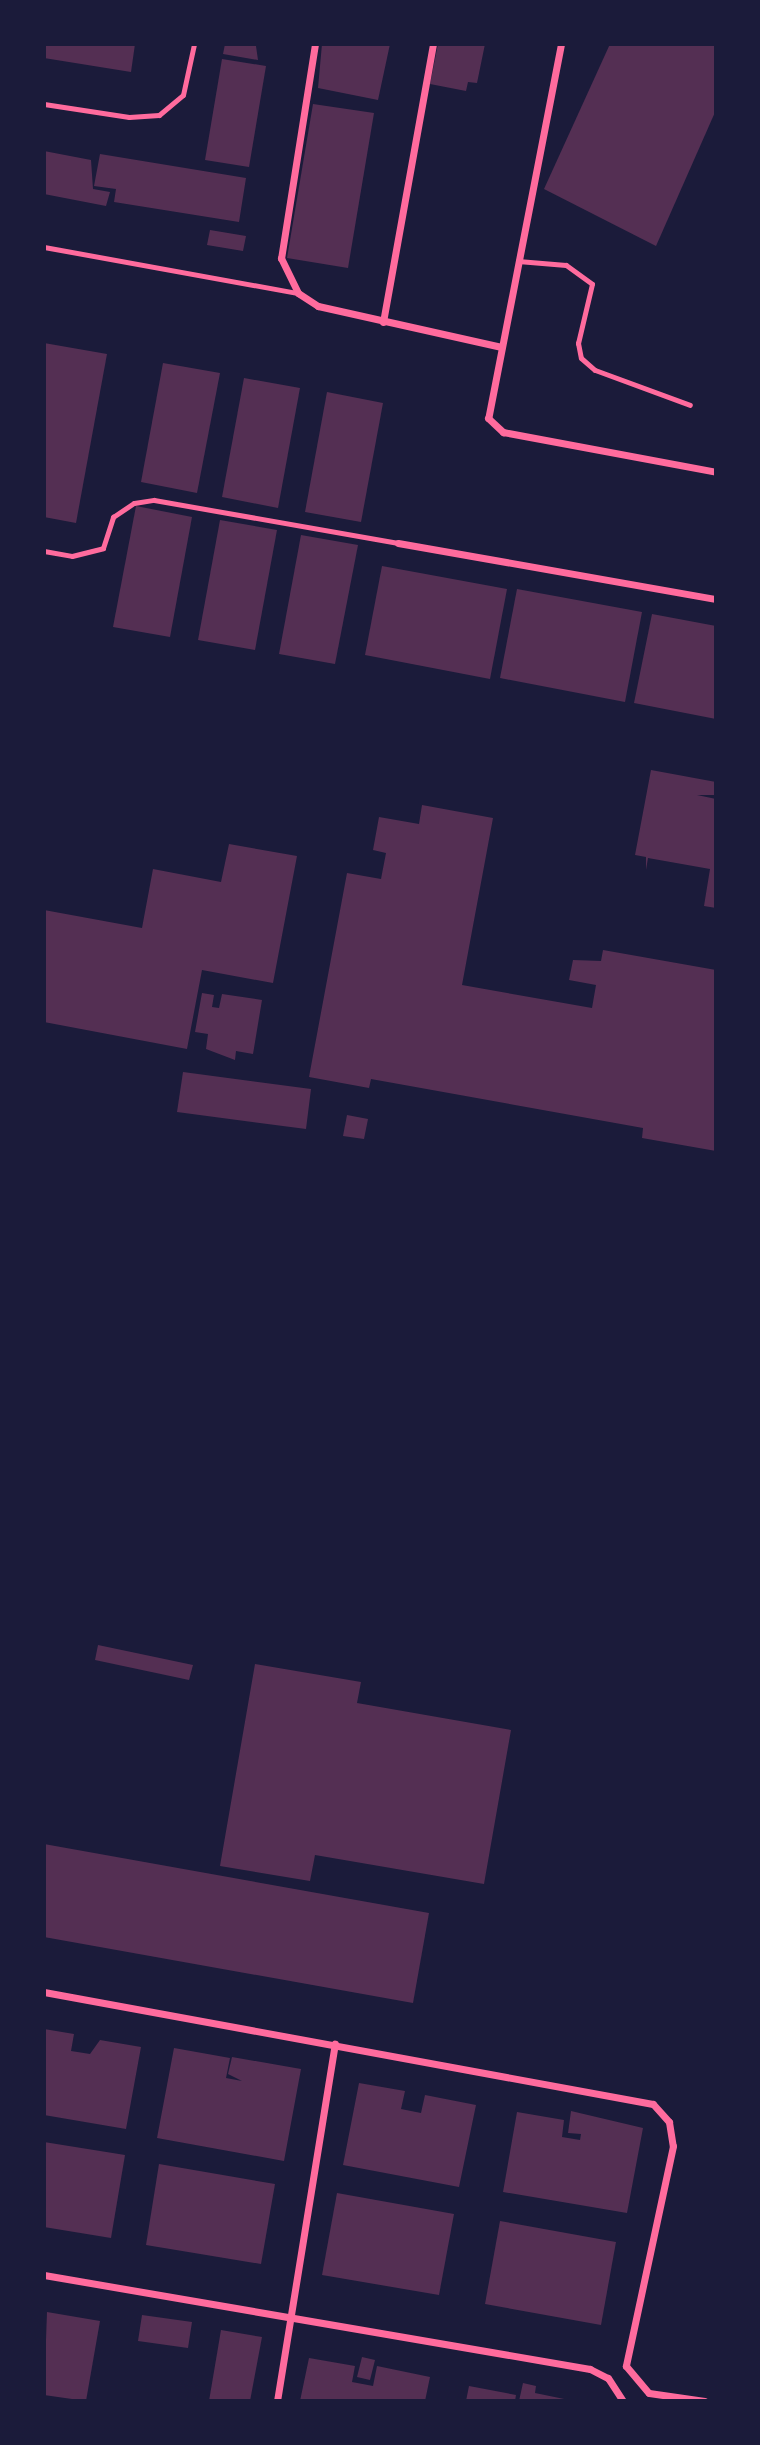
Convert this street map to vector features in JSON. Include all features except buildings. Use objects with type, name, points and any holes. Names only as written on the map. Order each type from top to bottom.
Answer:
[{"type":"street","points":[[314,44],[281,258],[298,293],[318,306],[501,347]]},
{"type":"street","points":[[383,322],[433,44]]},
{"type":"street","points":[[561,44],[488,418],[503,432],[716,472]]},
{"type":"street","points":[[398,543],[716,599]]},
{"type":"street","points":[[44,1993],[641,2099],[663,2112],[673,2146],[626,2367],[649,2393],[705,2401]]},
{"type":"street","points":[[276,2401],[334,2044]]},
{"type":"street","points":[[44,2275],[590,2369],[614,2385],[622,2401]]},
{"type":"lane","points":[[44,104],[129,117],[159,115],[183,95],[194,44]]},
{"type":"lane","points":[[44,247],[298,293]]},
{"type":"lane","points":[[517,261],[566,265],[592,284],[578,343],[581,358],[595,370],[690,405]]},
{"type":"lane","points":[[44,551],[72,556],[103,548],[113,517],[134,503],[154,500],[398,543]]}]
